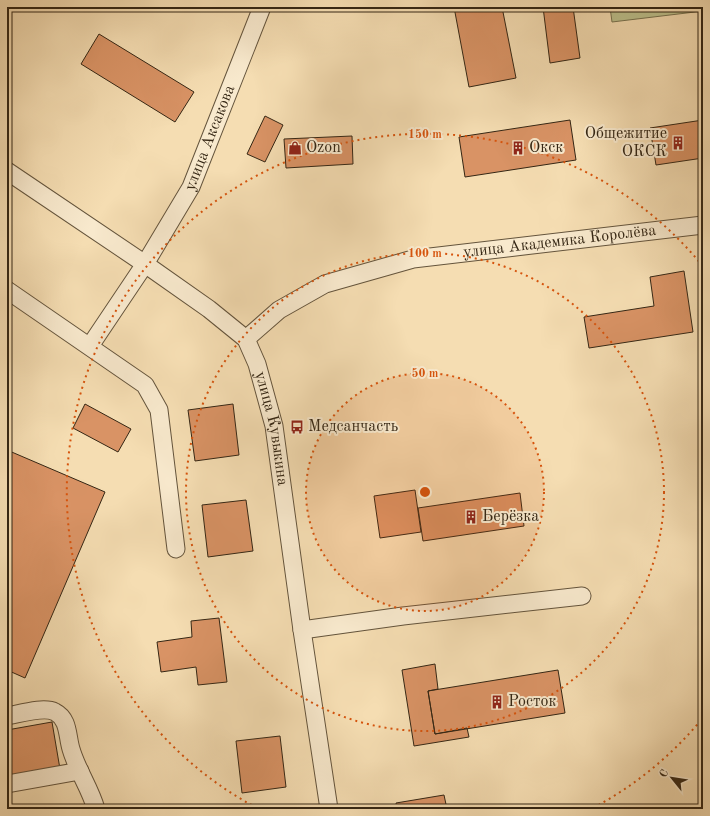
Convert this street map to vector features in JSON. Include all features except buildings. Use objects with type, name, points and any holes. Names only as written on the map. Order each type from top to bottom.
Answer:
[{"type":"street","name":"улица Аксакова","points":[[90,346],[146,264],[191,187],[262,7]]},
{"type":"street","name":"улица Кувыкина","points":[[7,171],[146,264],[209,309],[246,339],[257,364],[274,426],[302,630],[329,809]]},
{"type":"street","name":"улица Академика Королёва","points":[[246,339],[279,310],[325,284],[413,259],[703,225]]},
{"type":"street","points":[[7,290],[145,385],[159,410],[176,549]]},
{"type":"street","points":[[302,630],[403,616],[582,596]]},
{"type":"street","points":[[7,716],[44,710],[51,710],[61,716],[66,722],[71,750],[96,809]]},
{"type":"street","points":[[9,786],[80,771]]},
{"type":"green space","points":[[610,7],[703,7],[703,11],[612,22]]},
{"type":"place","name":"Общежитие ОКСК","points":[[678,143]]},
{"type":"place","name":"Ozon","points":[[295,148]]},
{"type":"place","name":"Окск","points":[[518,148]]},
{"type":"place","name":"Медсанчасть","points":[[297,427]]},
{"type":"place","name":"Берёзка","points":[[471,517]]},
{"type":"place","name":"Росток","points":[[497,702]]}]
